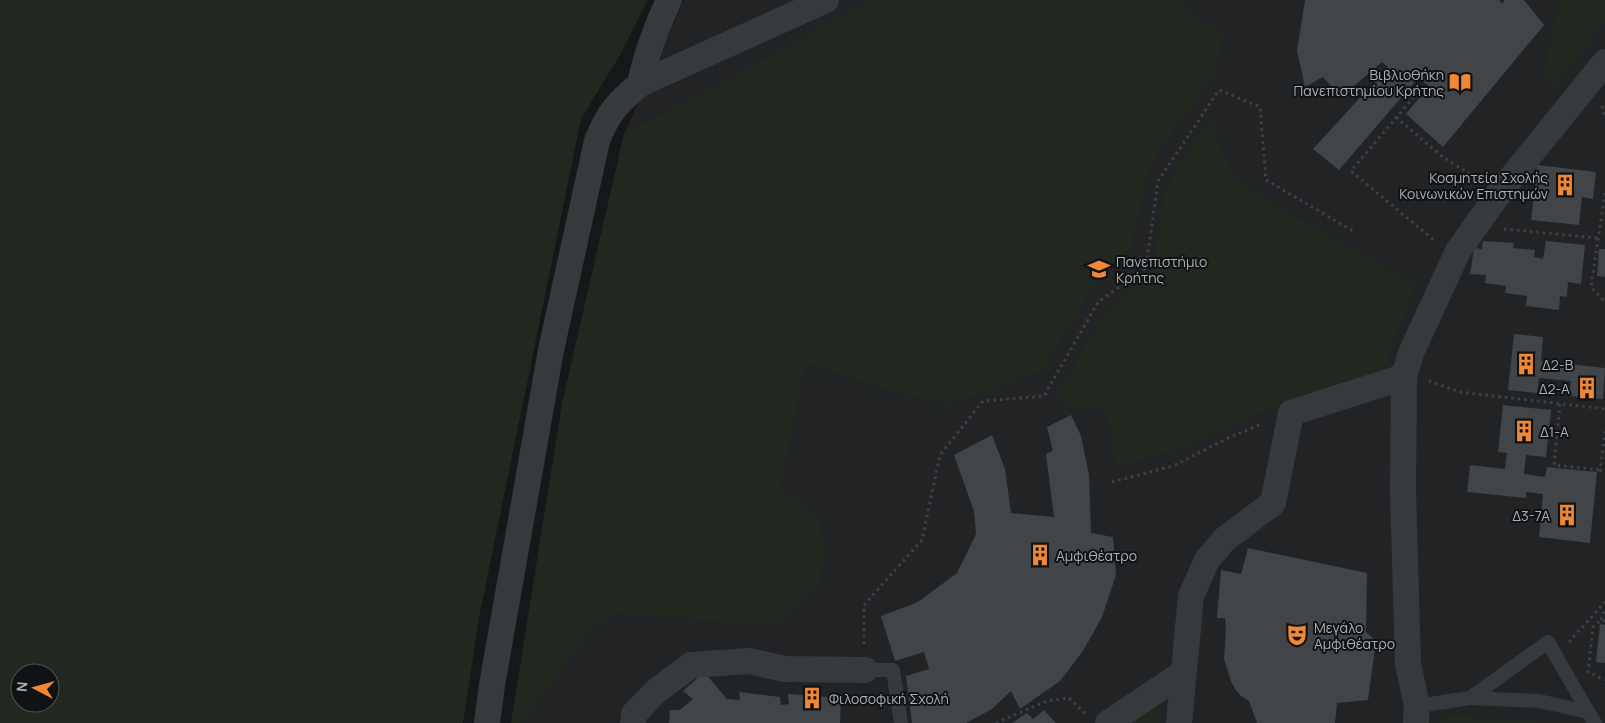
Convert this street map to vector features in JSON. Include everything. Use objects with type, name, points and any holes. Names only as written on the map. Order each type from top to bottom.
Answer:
[{"type":"street","points":[[640,84],[645,59],[670,0]]},
{"type":"street","points":[[487,723],[551,350],[597,141],[605,121],[616,104],[640,84],[826,0]]},
{"type":"street","points":[[1416,714],[1408,664],[1403,490],[1414,378],[1410,353],[1455,257],[1499,193],[1605,62]]},
{"type":"street","points":[[1178,723],[1192,596],[1207,560],[1225,538],[1273,503],[1291,413],[1414,378]]},
{"type":"street","points":[[633,723],[634,714],[655,692],[691,665],[749,661],[785,668],[865,670]]},
{"type":"street","points":[[1098,720],[1183,673]]},
{"type":"lane","points":[[1470,698],[1548,642],[1591,718]]},
{"type":"lane","points":[[865,670],[893,670],[900,723]]},
{"type":"lane","points":[[1416,714],[1470,698],[1539,701],[1591,718]]},
{"type":"path","points":[[865,670],[864,605],[922,540],[940,455],[983,401],[1044,396],[1098,302],[1146,268],[1158,182],[1219,90],[1260,107],[1266,180],[1353,231]]},
{"type":"path","points":[[1418,92],[1351,171],[1455,257]]},
{"type":"path","points":[[1396,118],[1440,155],[1499,193]]},
{"type":"path","points":[[1605,192],[1592,287],[1605,302]]},
{"type":"path","points":[[1509,222],[1503,229],[1598,238]]},
{"type":"path","points":[[1414,378],[1460,392],[1605,409]]},
{"type":"path","points":[[1560,404],[1554,465],[1605,471]]},
{"type":"path","points":[[1112,482],[1173,466],[1228,438],[1291,413]]},
{"type":"path","points":[[1600,470],[1605,431]]},
{"type":"path","points":[[1556,657],[1605,602]]},
{"type":"path","points":[[1605,608],[1603,621],[1593,627],[1588,672],[1605,680]]},
{"type":"path","points":[[996,723],[1046,701],[1069,698],[1098,720]]},
{"type":"shaded area","points":[[0,0],[648,0],[620,55],[581,119],[479,618],[463,723],[0,723]]},
{"type":"shaded area","name":"Πανεπιστήμιο Κρήτης","points":[[684,0],[1605,0],[1605,723],[511,723],[562,404],[624,134]]},
{"type":"shaded area","points":[[869,0],[1180,0],[1198,19],[1224,35],[1213,74],[1150,165],[1130,251],[1104,270],[1042,370],[953,404],[926,400],[859,381],[805,362],[780,489],[820,519],[825,555],[817,589],[780,624],[743,624],[617,613],[590,629],[522,723],[511,723],[562,404],[624,134],[746,70]]},
{"type":"shaded area","points":[[1561,0],[1605,0],[1605,21],[1553,88],[1545,78],[1550,39]]},
{"type":"shaded area","points":[[1210,119],[1233,177],[1285,211],[1416,285],[1382,373],[1251,416],[1187,447],[1116,467],[1108,414],[1093,405],[1075,410],[1057,394],[1100,321],[1154,267],[1164,190]]},
{"type":"shaded area","points":[[1158,698],[1160,723],[1122,723]]},
{"type":"shaded area","points":[[1450,715],[1543,723],[1436,723]]},
{"type":"building","name":"Βιβλιοθήκη Πανεπιστημίου Κρήτης","points":[[1305,0],[1499,0],[1502,4],[1505,0],[1524,0],[1544,25],[1443,147],[1406,114],[1429,86],[1418,78],[1339,170],[1313,149],[1388,67],[1382,62],[1341,97],[1323,77],[1305,87],[1297,51]]},
{"type":"building","name":"Κοσμητεία Σχολής Κοινωνικών Επιστημών","points":[[1537,165],[1596,172],[1593,199],[1582,197],[1579,225],[1531,220]]},
{"type":"building","points":[[1483,241],[1514,243],[1513,248],[1535,250],[1534,257],[1543,259],[1546,241],[1585,245],[1581,284],[1568,282],[1567,297],[1560,296],[1559,310],[1526,306],[1527,296],[1505,293],[1506,286],[1485,283],[1486,275],[1470,274],[1474,248],[1482,249]]},
{"type":"building","points":[[1599,249],[1605,249],[1605,277],[1597,276]]},
{"type":"building","points":[[1514,334],[1543,337],[1541,361],[1605,368],[1603,399],[1569,396],[1571,381],[1539,378],[1537,393],[1508,390]]},
{"type":"building","points":[[1503,405],[1551,410],[1546,457],[1526,455],[1524,474],[1545,477],[1547,467],[1597,472],[1590,543],[1539,537],[1543,494],[1526,492],[1526,498],[1467,492],[1470,465],[1505,469],[1507,453],[1498,452]]},
{"type":"building","name":"Αμφιθέατρο","points":[[1071,415],[1081,436],[1089,475],[1091,533],[1113,537],[1116,575],[1102,617],[1083,651],[1060,681],[1020,709],[1011,691],[992,709],[966,723],[912,723],[906,676],[929,669],[924,652],[895,661],[881,616],[918,602],[957,573],[976,534],[974,511],[954,455],[992,435],[1005,469],[1011,513],[1054,517],[1046,454],[1053,451],[1047,427]]},
{"type":"building","name":"Μεγάλο Αμφιθέατρο","points":[[1248,548],[1367,573],[1366,632],[1376,641],[1368,700],[1337,703],[1335,723],[1257,723],[1249,701],[1241,696],[1231,681],[1224,659],[1225,618],[1217,618],[1221,570],[1241,574]]},
{"type":"building","points":[[1600,624],[1605,625],[1605,663],[1596,662]]},
{"type":"building","name":"Φιλοσοφική Σχολή","points":[[704,672],[727,699],[740,700],[739,692],[780,697],[781,705],[789,704],[788,694],[841,698],[840,723],[669,723],[670,710],[680,710],[693,699],[683,691]]},
{"type":"building","points":[[1044,710],[1056,723],[1012,723],[1027,713],[1033,719]]},
{"type":"place","name":"Βιβλιοθήκη Πανεπιστημίου Κρήτης","points":[[1460,82]]},
{"type":"place","name":"Κοσμητεία Σχολής Κοινωνικών Επιστημών","points":[[1565,185]]},
{"type":"place","name":"Πανεπιστήμιο Κρήτης","points":[[1099,269]]},
{"type":"place","name":"Δ2-Β","points":[[1526,364]]},
{"type":"place","name":"Δ2-Α","points":[[1587,388]]},
{"type":"place","name":"Δ1-Α","points":[[1524,431]]},
{"type":"place","name":"Δ3-7Α","points":[[1567,515]]},
{"type":"place","name":"Αμφιθέατρο","points":[[1040,555]]},
{"type":"place","name":"Μεγάλο Αμφιθέατρο","points":[[1297,635]]},
{"type":"place","name":"Φιλοσοφική Σχολή","points":[[812,698]]}]
